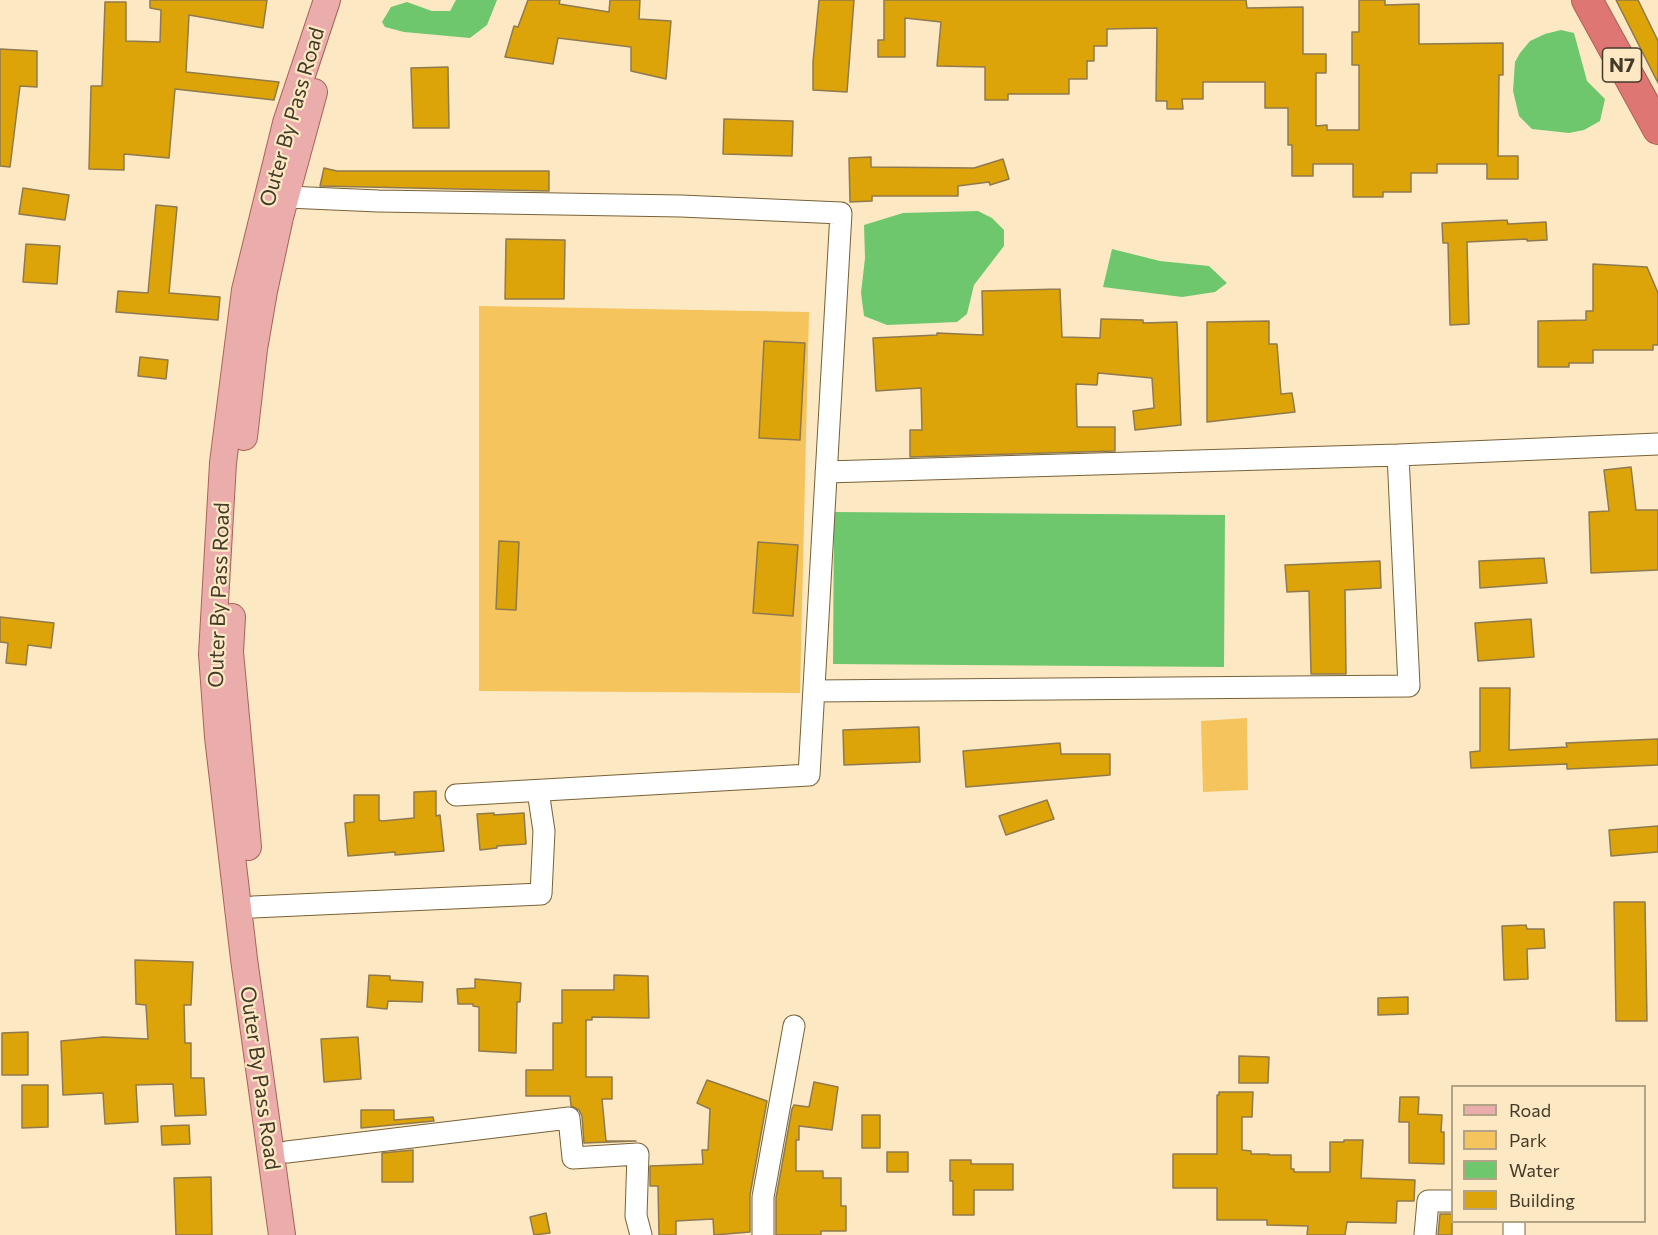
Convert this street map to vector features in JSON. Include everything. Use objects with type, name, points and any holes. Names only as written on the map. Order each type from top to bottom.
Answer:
[{"type":"highway","name":"N7","points":[[1587,0],[1658,129]]},
{"type":"main road","name":"Outer By Pass Road","points":[[282,1235],[243,948],[218,737],[212,654],[223,463],[245,290],[286,123],[327,0]]},
{"type":"main road","name":"Outer By Pass Road","points":[[299,1235],[259,962],[230,652],[241,462],[254,349],[280,217],[305,120],[344,0]]},
{"type":"street","points":[[287,197],[390,202],[681,206],[841,213],[809,776],[456,795]]},
{"type":"street","points":[[826,472],[1398,455],[1658,444]]},
{"type":"street","points":[[814,691],[1409,686],[1398,455]]},
{"type":"street","points":[[254,907],[541,894],[544,831],[538,791]]},
{"type":"street","points":[[763,1235],[763,1197],[794,1026]]},
{"type":"street","points":[[287,1152],[569,1118],[573,1158],[638,1154],[636,1216],[641,1235]]},
{"type":"street","points":[[1425,1235],[1428,1201],[1451,1201]]},
{"type":"green space","points":[[479,306],[809,312],[800,693],[479,691]]},
{"type":"green space","points":[[1247,718],[1248,790],[1203,792],[1201,721]]},
{"type":"water","points":[[456,0],[497,0],[487,25],[470,38],[404,32],[385,27],[382,22],[391,7],[407,2],[432,11],[450,11]]},
{"type":"water","points":[[1561,30],[1574,33],[1587,81],[1605,99],[1600,121],[1584,130],[1569,133],[1532,129],[1519,116],[1513,91],[1515,62],[1520,53],[1530,41]]},
{"type":"water","points":[[978,211],[992,218],[1004,230],[1004,246],[974,285],[967,314],[957,322],[887,325],[864,316],[861,293],[865,258],[864,225],[903,213]]},
{"type":"water","points":[[1112,249],[1160,261],[1209,266],[1227,283],[1215,292],[1182,297],[1103,287]]},
{"type":"water","points":[[834,512],[1225,515],[1224,667],[833,664]]},
{"type":"building","points":[[150,0],[267,0],[263,28],[189,15],[186,72],[279,82],[274,100],[175,89],[169,158],[124,154],[124,170],[89,169],[91,86],[102,86],[105,2],[126,2],[126,41],[160,42],[161,10],[150,8]]},
{"type":"building","points":[[528,0],[560,0],[559,4],[609,12],[610,0],[640,0],[639,19],[671,21],[666,79],[631,71],[631,47],[558,38],[553,64],[505,57],[514,26],[518,27]]},
{"type":"building","points":[[819,0],[854,0],[847,92],[813,90],[813,62]]},
{"type":"building","points":[[884,0],[1246,0],[1247,8],[1303,7],[1303,54],[1326,54],[1326,73],[1316,73],[1316,126],[1327,125],[1327,130],[1359,130],[1359,65],[1352,65],[1352,32],[1359,32],[1359,0],[1385,0],[1385,5],[1419,4],[1419,44],[1503,43],[1503,75],[1499,75],[1498,156],[1518,156],[1518,179],[1487,179],[1487,164],[1437,164],[1437,173],[1411,173],[1411,192],[1383,192],[1383,197],[1353,197],[1353,164],[1313,164],[1313,176],[1292,176],[1292,145],[1288,145],[1288,108],[1265,108],[1265,82],[1203,82],[1203,99],[1182,99],[1183,109],[1167,109],[1167,101],[1156,101],[1157,28],[1107,29],[1107,46],[1094,46],[1094,61],[1087,61],[1087,79],[1069,79],[1069,94],[1008,94],[1008,100],[985,100],[985,67],[937,66],[941,22],[905,18],[905,57],[878,57],[878,40],[884,40]]},
{"type":"building","points":[[1616,0],[1638,0],[1658,41],[1658,83]]},
{"type":"building","points":[[0,49],[37,51],[37,87],[20,86],[10,167],[0,166]]},
{"type":"building","points":[[448,67],[449,128],[413,128],[411,68]]},
{"type":"building","points":[[724,119],[793,121],[792,156],[723,154]]},
{"type":"building","points":[[871,157],[871,167],[974,168],[1003,159],[1009,179],[990,185],[989,182],[958,186],[958,196],[872,196],[872,201],[850,202],[849,158]]},
{"type":"building","points":[[324,168],[337,171],[549,171],[549,191],[320,186]]},
{"type":"building","points":[[23,188],[69,195],[65,220],[19,214]]},
{"type":"building","points":[[156,205],[177,207],[169,293],[220,297],[218,320],[116,312],[118,291],[148,293]]},
{"type":"building","points":[[1507,220],[1508,224],[1546,222],[1547,240],[1467,242],[1469,324],[1450,325],[1448,243],[1443,243],[1442,223]]},
{"type":"building","points":[[506,239],[565,240],[564,299],[505,299]]},
{"type":"building","points":[[26,244],[60,246],[57,284],[23,282]]},
{"type":"building","points":[[1593,264],[1647,267],[1658,293],[1658,345],[1653,345],[1653,350],[1593,350],[1593,363],[1569,363],[1569,367],[1538,367],[1538,321],[1586,320],[1586,311],[1593,311]]},
{"type":"building","points":[[1060,289],[1062,337],[1100,338],[1101,319],[1143,320],[1143,323],[1177,322],[1181,425],[1135,430],[1133,411],[1154,408],[1152,378],[1098,373],[1097,385],[1076,384],[1077,427],[1115,427],[1115,451],[910,457],[910,430],[922,430],[921,388],[876,391],[873,338],[937,335],[937,333],[983,335],[982,291]]},
{"type":"building","points":[[1269,321],[1269,344],[1277,344],[1281,394],[1292,393],[1295,412],[1207,422],[1207,322]]},
{"type":"building","points":[[764,341],[805,343],[800,440],[759,438]]},
{"type":"building","points":[[140,357],[168,360],[166,379],[138,376]]},
{"type":"building","points":[[1631,467],[1636,510],[1658,510],[1658,570],[1591,573],[1589,512],[1609,511],[1604,470]]},
{"type":"building","points":[[499,541],[519,542],[516,610],[496,609]]},
{"type":"building","points":[[758,542],[798,545],[793,616],[753,613]]},
{"type":"building","points":[[1544,558],[1547,583],[1480,588],[1479,561]]},
{"type":"building","points":[[1380,561],[1381,588],[1345,590],[1346,674],[1311,674],[1309,591],[1287,592],[1285,565]]},
{"type":"building","points":[[0,617],[54,623],[51,648],[28,645],[26,665],[6,663],[8,643],[0,642]]},
{"type":"building","points":[[1531,619],[1534,657],[1478,661],[1475,623]]},
{"type":"building","points":[[1480,688],[1510,688],[1509,750],[1567,747],[1566,743],[1658,739],[1658,765],[1567,769],[1567,764],[1471,768],[1470,752],[1480,751]]},
{"type":"building","points":[[919,727],[920,762],[844,765],[843,730]]},
{"type":"building","points":[[1060,743],[1061,754],[1110,754],[1110,775],[966,787],[963,751]]},
{"type":"building","points":[[436,791],[436,816],[440,815],[444,851],[348,856],[345,823],[354,822],[354,795],[379,795],[379,820],[382,821],[414,818],[414,792]]},
{"type":"building","points":[[1047,800],[1054,819],[1006,835],[999,816]]},
{"type":"building","points":[[494,813],[494,815],[524,813],[526,844],[480,850],[477,814]]},
{"type":"building","points":[[1658,826],[1658,852],[1611,856],[1609,830]]},
{"type":"building","points":[[1614,902],[1645,902],[1647,1021],[1616,1021]]},
{"type":"building","points":[[1526,925],[1527,929],[1544,929],[1545,948],[1527,949],[1528,979],[1504,980],[1502,926]]},
{"type":"building","points":[[135,960],[193,962],[191,1005],[184,1005],[185,1043],[191,1043],[191,1078],[204,1078],[206,1115],[175,1116],[173,1084],[136,1085],[138,1122],[105,1124],[103,1093],[63,1095],[61,1041],[103,1037],[148,1039],[146,1005],[136,1004]]},
{"type":"building","points":[[369,975],[390,976],[390,980],[423,982],[422,1002],[388,1001],[387,1009],[367,1007]]},
{"type":"building","points":[[614,975],[648,976],[649,1018],[592,1017],[592,1020],[586,1020],[586,1077],[612,1077],[612,1099],[602,1099],[606,1141],[636,1141],[584,1143],[582,1116],[579,1110],[571,1106],[570,1096],[526,1096],[526,1070],[553,1070],[553,1023],[562,1023],[562,990],[614,990]]},
{"type":"building","points":[[475,979],[521,983],[520,1002],[517,1002],[516,1053],[479,1051],[479,1007],[473,1004],[458,1004],[457,989],[475,988]]},
{"type":"building","points":[[1408,997],[1408,1014],[1378,1015],[1378,998]]},
{"type":"building","points":[[28,1032],[28,1075],[2,1075],[2,1033]]},
{"type":"building","points":[[358,1037],[361,1079],[324,1082],[321,1039]]},
{"type":"building","points":[[1239,1056],[1269,1057],[1268,1083],[1239,1083]]},
{"type":"building","points":[[707,1080],[767,1101],[750,1195],[750,1232],[714,1235],[713,1219],[676,1221],[676,1235],[659,1235],[658,1186],[650,1186],[650,1166],[703,1164],[702,1150],[708,1150],[710,1109],[697,1103]]},
{"type":"building","points":[[814,1082],[838,1087],[832,1130],[799,1126],[799,1140],[796,1140],[796,1171],[823,1171],[823,1178],[841,1178],[841,1206],[846,1206],[846,1231],[821,1231],[821,1235],[776,1235],[776,1198],[792,1109],[794,1105],[809,1107]]},
{"type":"building","points":[[22,1085],[48,1085],[48,1127],[22,1128]]},
{"type":"building","points":[[1219,1092],[1253,1092],[1252,1117],[1242,1117],[1242,1150],[1251,1151],[1251,1154],[1291,1155],[1291,1169],[1294,1169],[1294,1172],[1330,1172],[1330,1142],[1363,1140],[1361,1178],[1415,1180],[1414,1201],[1397,1201],[1396,1223],[1347,1222],[1345,1235],[1307,1235],[1308,1226],[1267,1225],[1267,1220],[1217,1220],[1217,1188],[1173,1188],[1173,1154],[1217,1154],[1217,1095]]},
{"type":"building","points":[[1400,1097],[1419,1097],[1418,1114],[1442,1115],[1444,1164],[1409,1163],[1409,1122],[1399,1122]]},
{"type":"building","points":[[361,1110],[394,1110],[394,1120],[433,1117],[434,1121],[361,1128]]},
{"type":"building","points":[[862,1115],[880,1115],[880,1148],[862,1148]]},
{"type":"building","points":[[189,1125],[190,1144],[162,1145],[161,1126]]},
{"type":"building","points":[[413,1150],[413,1182],[382,1182],[382,1153]]},
{"type":"building","points":[[887,1152],[908,1152],[908,1172],[887,1172]]},
{"type":"building","points":[[950,1160],[971,1160],[971,1164],[1013,1164],[1013,1190],[974,1190],[974,1215],[953,1215],[953,1181],[950,1181]]},
{"type":"building","points":[[211,1177],[212,1235],[176,1235],[174,1178]]},
{"type":"building","points":[[546,1213],[550,1233],[534,1235],[530,1217]]},
{"type":"building","points":[[1440,1214],[1451,1214],[1452,1235],[1438,1235]]}]
